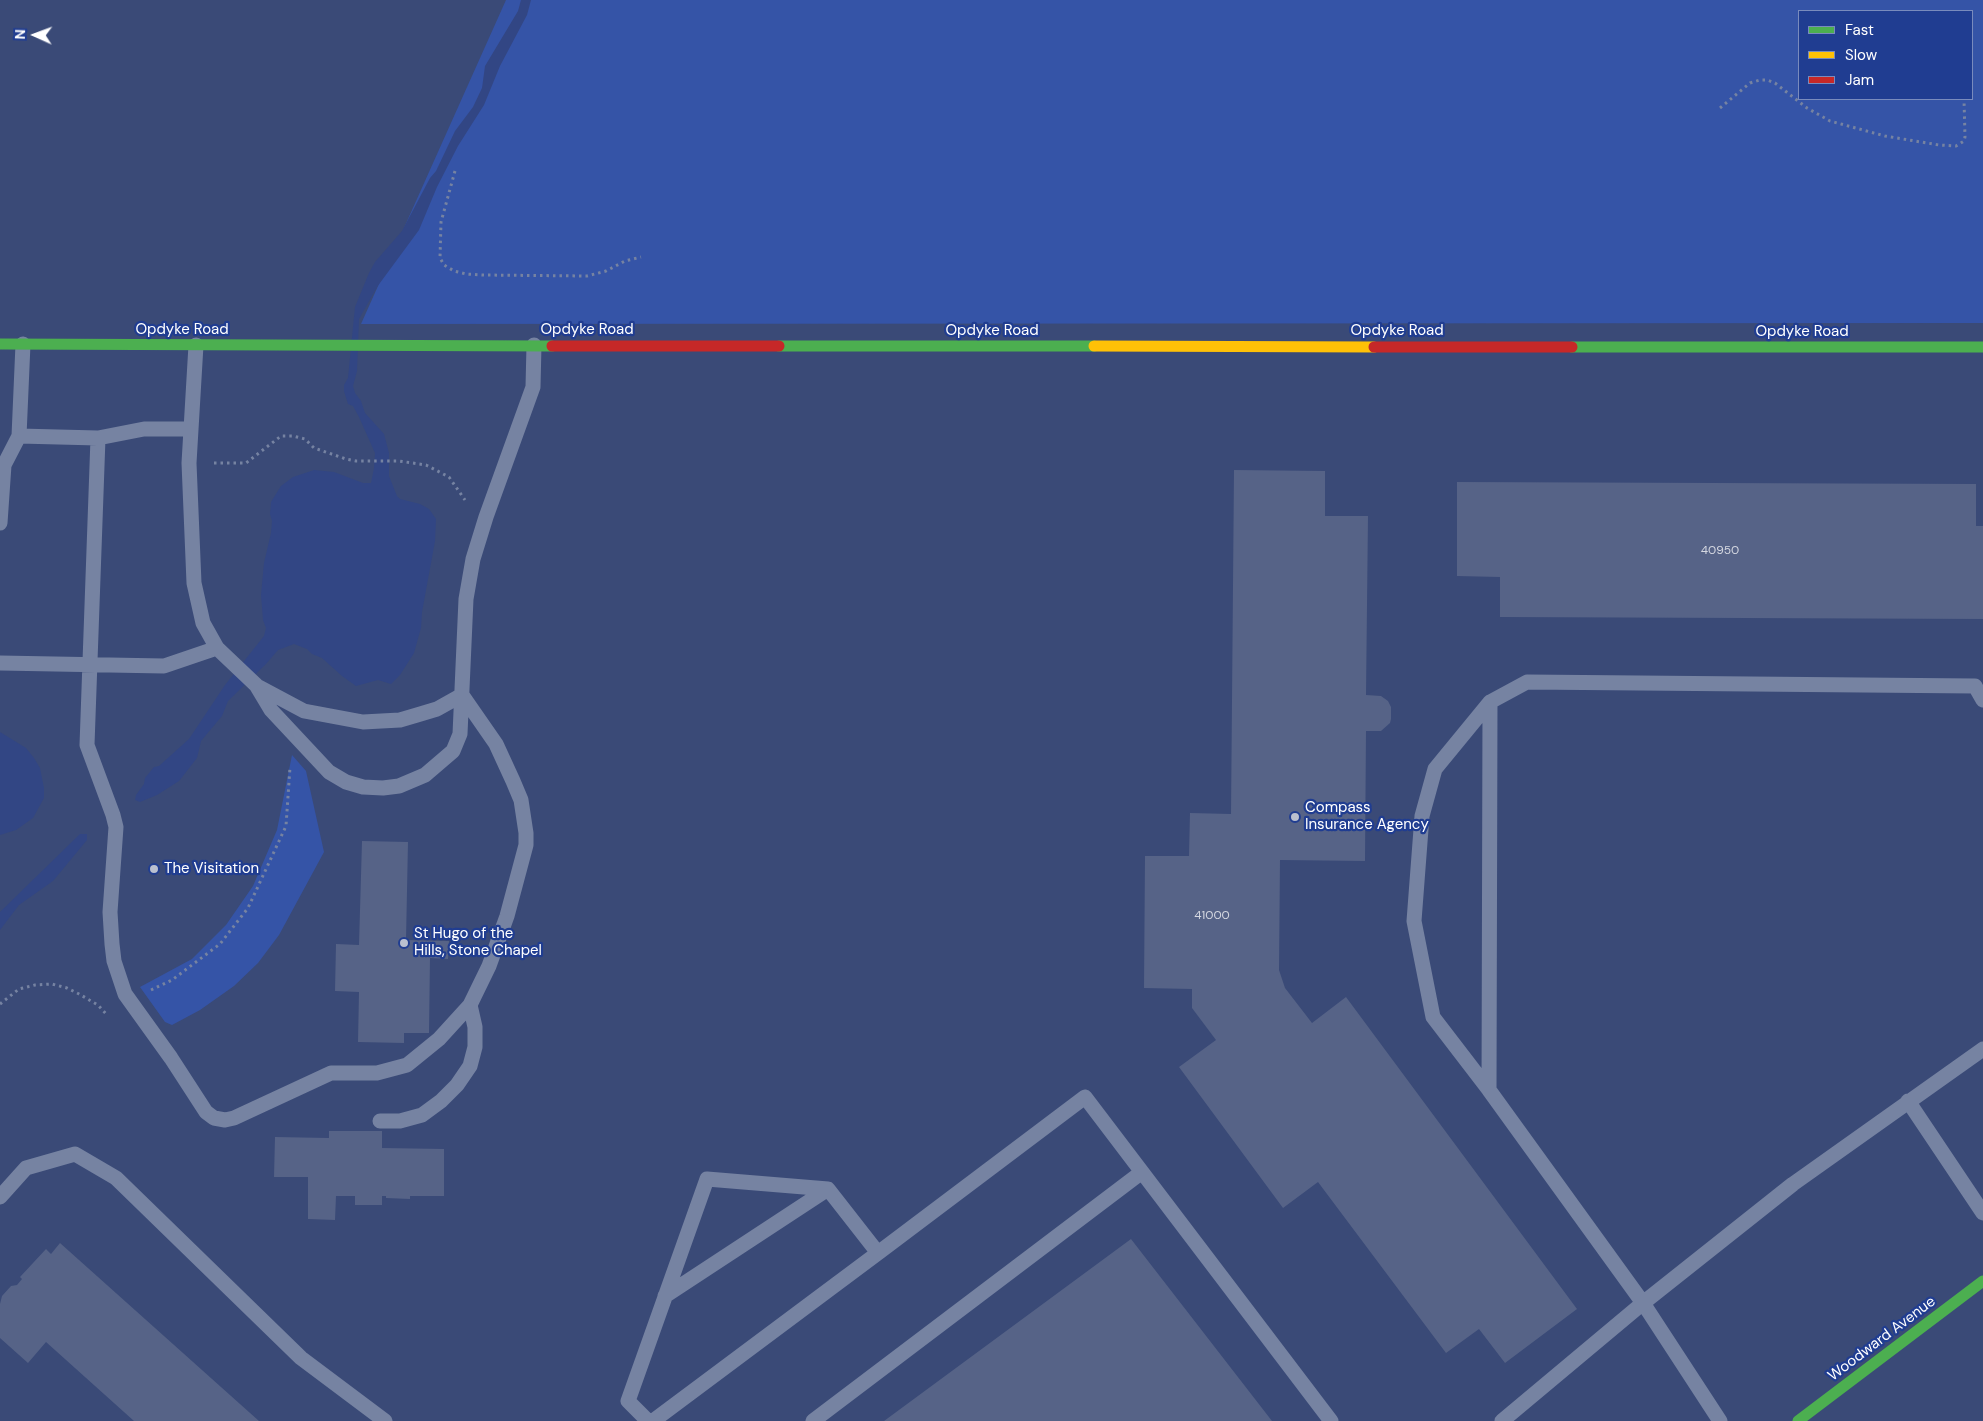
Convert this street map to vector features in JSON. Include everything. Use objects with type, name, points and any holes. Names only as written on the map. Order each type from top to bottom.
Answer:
[{"type":"main road","name":"Opdyke Road","points":[[0,344],[313,346],[1983,347]]},
{"type":"main road","name":"Woodward Avenue","points":[[1798,1421],[1983,1281]]},
{"type":"lane","points":[[0,523],[2,465],[19,436],[23,344]]},
{"type":"lane","points":[[196,345],[189,429],[189,463],[194,583],[203,623],[217,648],[256,685],[271,710],[329,772],[346,782],[363,787],[399,786],[425,775],[452,751],[460,734],[466,599],[473,560],[486,517],[533,387],[534,345]]},
{"type":"lane","points":[[19,436],[98,438],[144,429],[189,429]]},
{"type":"lane","points":[[98,438],[88,745],[116,827],[110,912],[112,944],[122,986],[136,1011],[171,1058],[206,1112],[214,1118],[225,1120],[234,1118],[331,1073],[376,1073],[407,1065],[439,1039],[470,1005],[489,966],[507,916],[526,846],[526,833],[521,800],[514,781],[496,744],[462,695]]},
{"type":"lane","points":[[0,663],[164,666],[217,648]]},
{"type":"lane","points":[[1720,1421],[1643,1303],[1489,1090],[1433,1017],[1414,921],[1422,816],[1435,769],[1490,702],[1527,682],[1975,686],[1983,700]]},
{"type":"lane","points":[[256,685],[304,711],[363,722],[400,720],[437,709],[462,695]]},
{"type":"lane","points":[[1489,1090],[1490,702]]},
{"type":"lane","points":[[380,1121],[400,1121],[422,1115],[441,1101],[457,1085],[470,1066],[475,1047],[475,1027],[470,1005]]},
{"type":"lane","points":[[1502,1421],[1643,1303],[1793,1184],[1983,1049]]},
{"type":"lane","points":[[653,1421],[1085,1097],[1331,1421]]},
{"type":"lane","points":[[1908,1101],[1983,1213]]},
{"type":"lane","points":[[0,1197],[26,1168],[75,1154],[116,1178],[301,1358],[385,1421]]},
{"type":"lane","points":[[813,1421],[1142,1172]]},
{"type":"lane","points":[[648,1421],[628,1401],[706,1179],[828,1189],[878,1253]]},
{"type":"lane","points":[[665,1296],[828,1189]]},
{"type":"path","points":[[1720,108],[1750,83],[1767,80],[1775,83],[1807,108],[1830,121],[1885,136],[1950,146],[1960,144],[1965,137],[1964,100]]},
{"type":"path","points":[[454,171],[440,222],[440,258],[444,265],[454,271],[482,275],[587,276],[606,271],[624,261],[641,257]]},
{"type":"path","points":[[189,463],[246,463],[282,436],[293,436],[304,440],[314,448],[346,459],[399,461],[426,465],[449,477],[468,505],[486,517]]},
{"type":"path","points":[[0,1004],[19,989],[35,985],[52,984],[79,994],[98,1005],[107,1015],[117,1017],[149,1006],[142,994],[172,980],[220,944],[248,908],[286,826],[292,733]]},
{"type":"shaded area","points":[[506,0],[1983,0],[1983,323],[361,324]]},
{"type":"shaded area","points":[[521,0],[531,0],[527,15],[500,66],[484,105],[458,146],[437,187],[419,230],[377,287],[359,319],[357,371],[353,386],[355,393],[361,401],[365,413],[384,434],[389,453],[389,476],[397,496],[400,499],[420,504],[429,509],[436,519],[435,541],[422,612],[421,628],[414,653],[400,675],[391,684],[378,680],[356,686],[322,658],[312,654],[307,649],[294,644],[278,650],[228,701],[222,716],[201,741],[197,758],[179,781],[157,795],[140,802],[135,800],[136,795],[144,784],[145,778],[154,767],[159,766],[189,739],[225,685],[264,636],[266,628],[263,620],[261,595],[264,563],[271,533],[271,502],[281,486],[293,477],[314,470],[334,472],[363,483],[371,483],[375,453],[353,406],[348,404],[344,391],[344,385],[348,378],[355,307],[375,262],[402,231],[430,178],[436,171],[455,131],[473,107],[482,88],[485,66],[518,11]]},
{"type":"shaded area","points":[[0,732],[26,748],[34,758],[40,768],[44,798],[33,818],[16,830],[0,835]]},
{"type":"shaded area","points":[[292,755],[306,771],[324,852],[279,935],[258,963],[234,986],[200,1010],[172,1025],[165,1022],[140,987],[192,959],[226,925],[253,886],[277,830]]},
{"type":"shaded area","points":[[80,834],[87,834],[87,840],[53,881],[19,905],[0,930],[0,912]]},
{"type":"building","points":[[1234,470],[1325,471],[1325,516],[1368,516],[1366,695],[1381,696],[1388,701],[1391,707],[1391,719],[1390,723],[1381,731],[1366,731],[1365,861],[1280,860],[1279,970],[1285,988],[1312,1023],[1346,997],[1577,1309],[1505,1363],[1479,1329],[1446,1353],[1318,1182],[1283,1208],[1179,1067],[1216,1040],[1192,1008],[1192,989],[1144,988],[1145,856],[1189,856],[1190,813],[1231,814]]},
{"type":"building","points":[[1457,482],[1976,484],[1976,526],[1983,526],[1983,619],[1500,617],[1500,577],[1457,576]]},
{"type":"building","name":"St Hugo of the Hills, Stone Chapel","points":[[362,841],[408,842],[406,940],[449,941],[448,959],[430,958],[429,1033],[404,1033],[404,1043],[358,1042],[359,992],[335,991],[336,944],[359,945]]},
{"type":"building","points":[[329,1131],[382,1131],[382,1148],[444,1149],[444,1196],[410,1196],[410,1199],[386,1198],[386,1196],[382,1196],[382,1205],[355,1205],[355,1196],[336,1196],[335,1220],[308,1219],[308,1177],[274,1177],[275,1137],[329,1138]]},
{"type":"building","points":[[1131,1239],[1272,1421],[884,1421]]},
{"type":"building","points":[[60,1243],[259,1421],[134,1421],[46,1342],[28,1363],[0,1338],[0,1304],[2,1296],[11,1286],[17,1285],[22,1279],[20,1277],[46,1249],[51,1254]]},
{"type":"traffic: fast","points":[[0,344],[552,346]]},
{"type":"traffic: fast","points":[[779,346],[1094,346]]},
{"type":"traffic: fast","points":[[1572,347],[1983,347]]},
{"type":"traffic: fast","points":[[1798,1421],[1983,1281]]},
{"type":"traffic: slow","points":[[1094,346],[1374,347]]},
{"type":"traffic: jam","points":[[552,346],[779,346]]},
{"type":"traffic: jam","points":[[1374,347],[1572,347]]},
{"type":"place","name":"Compass Insurance Agency","points":[[1295,817]]},
{"type":"place","name":"The Visitation","points":[[154,869]]},
{"type":"place","name":"St Hugo of the Hills, Stone Chapel","points":[[404,943]]}]
